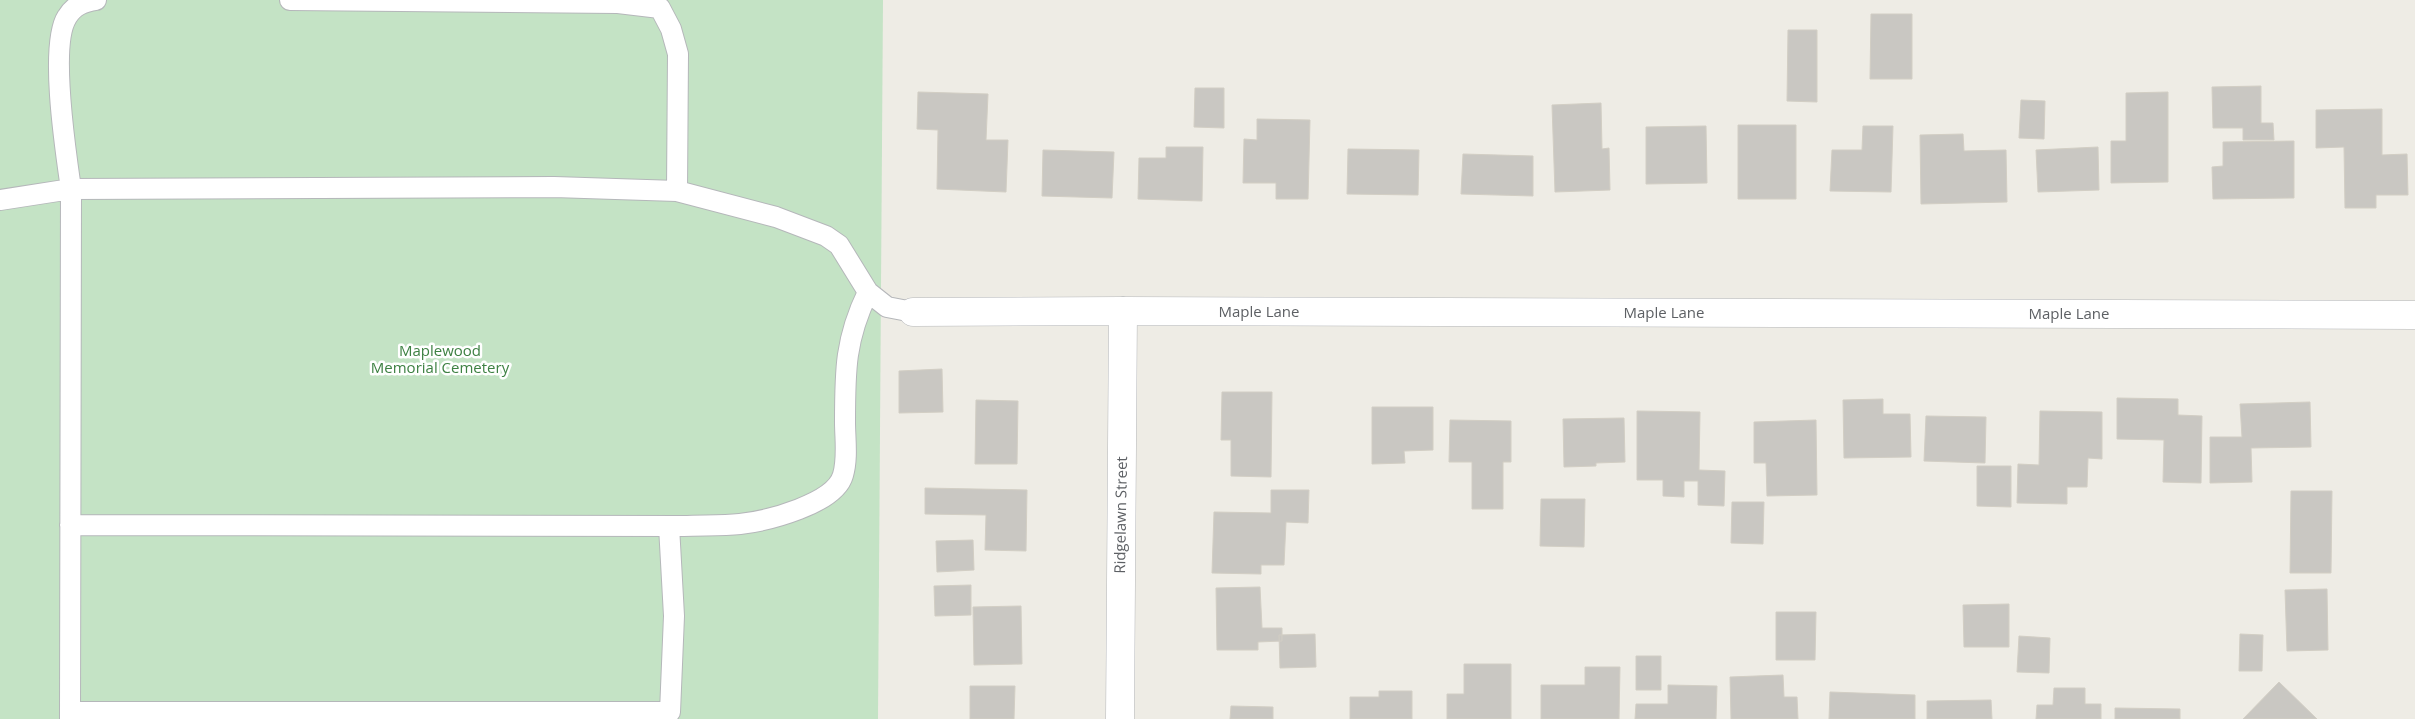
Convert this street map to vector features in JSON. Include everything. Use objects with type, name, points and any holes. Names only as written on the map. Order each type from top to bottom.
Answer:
[{"type":"street","name":"Ridgelawn Street","points":[[1120,719],[1123,311]]},
{"type":"street","name":"Maple Lane","points":[[913,312],[2415,315]]},
{"type":"lane","points":[[96,0],[82,2],[67,17],[60,48],[61,111],[71,190],[70,715],[671,715],[674,616],[669,526]]},
{"type":"lane","points":[[290,0],[618,3],[660,8],[671,29],[678,54],[677,191]]},
{"type":"lane","points":[[0,200],[71,190],[554,187],[677,191],[776,217],[826,236],[840,245],[868,292],[888,307],[913,312]]},
{"type":"lane","points":[[70,525],[669,526],[741,524],[793,511],[816,502],[832,490],[843,477],[845,457],[845,366],[850,337],[868,292]]},
{"type":"green space","name":"Maplewood Memorial Cemetery","points":[[0,0],[883,0],[878,719],[0,719]]},
{"type":"building","points":[[1871,14],[1912,14],[1912,79],[1870,79]]},
{"type":"building","points":[[1788,30],[1817,30],[1817,102],[1787,101]]},
{"type":"building","points":[[2261,86],[2261,123],[2273,123],[2274,140],[2243,140],[2243,128],[2213,128],[2212,87]]},
{"type":"building","points":[[1195,88],[1224,88],[1224,128],[1194,127]]},
{"type":"building","points":[[918,92],[988,94],[986,140],[1008,140],[1006,192],[937,189],[938,130],[917,129]]},
{"type":"building","points":[[2168,92],[2168,182],[2111,183],[2111,141],[2126,141],[2126,93]]},
{"type":"building","points":[[2021,100],[2045,101],[2044,139],[2019,138]]},
{"type":"building","points":[[1601,103],[1602,149],[1609,148],[1610,190],[1555,192],[1552,105]]},
{"type":"building","points":[[2382,109],[2382,155],[2407,154],[2408,195],[2376,195],[2376,208],[2345,208],[2344,147],[2316,148],[2316,110]]},
{"type":"building","points":[[1257,119],[1310,120],[1308,199],[1276,199],[1276,183],[1243,183],[1244,139],[1257,140]]},
{"type":"building","points":[[1738,125],[1796,125],[1796,199],[1738,199]]},
{"type":"building","points":[[1706,126],[1707,183],[1646,184],[1646,127]]},
{"type":"building","points":[[1863,126],[1893,126],[1891,192],[1830,191],[1832,150],[1862,150]]},
{"type":"building","points":[[1963,134],[1964,151],[2006,150],[2007,202],[1921,204],[1920,135]]},
{"type":"building","points":[[2294,141],[2294,198],[2213,199],[2212,167],[2223,166],[2223,142]]},
{"type":"building","points":[[1166,147],[1203,147],[1202,201],[1138,199],[1139,158],[1166,158]]},
{"type":"building","points":[[2098,147],[2099,190],[2038,192],[2036,150]]},
{"type":"building","points":[[1348,149],[1419,150],[1418,195],[1347,194]]},
{"type":"building","points":[[1043,150],[1114,152],[1112,198],[1042,196]]},
{"type":"building","points":[[1463,154],[1533,156],[1533,196],[1461,194]]},
{"type":"building","points":[[942,369],[943,412],[899,413],[899,371]]},
{"type":"building","points":[[1222,392],[1272,392],[1271,477],[1231,476],[1231,440],[1221,440]]},
{"type":"building","points":[[2117,398],[2178,399],[2178,415],[2202,416],[2201,483],[2163,482],[2164,440],[2117,439]]},
{"type":"building","points":[[1883,399],[1883,414],[1910,414],[1911,457],[1844,458],[1843,400]]},
{"type":"building","points":[[976,400],[1018,401],[1017,464],[975,464]]},
{"type":"building","points":[[2310,402],[2311,447],[2251,448],[2252,482],[2210,483],[2210,437],[2242,437],[2240,404]]},
{"type":"building","points":[[1372,407],[1433,407],[1433,450],[1404,451],[1405,463],[1372,464]]},
{"type":"building","points":[[1637,411],[1700,412],[1699,470],[1725,471],[1724,506],[1698,505],[1698,481],[1684,481],[1684,497],[1663,496],[1663,480],[1637,480]]},
{"type":"building","points":[[2040,411],[2102,412],[2102,459],[2088,458],[2087,487],[2067,487],[2067,504],[2017,503],[2018,464],[2039,465]]},
{"type":"building","points":[[1926,416],[1986,417],[1985,463],[1924,461]]},
{"type":"building","points":[[1624,418],[1625,462],[1596,463],[1596,466],[1564,467],[1563,419]]},
{"type":"building","points":[[1450,420],[1511,421],[1511,462],[1503,462],[1503,509],[1472,509],[1472,462],[1449,462]]},
{"type":"building","points":[[1816,420],[1817,495],[1767,496],[1766,463],[1754,463],[1754,422]]},
{"type":"building","points":[[1977,466],[2011,466],[2011,507],[1977,506]]},
{"type":"building","points":[[925,488],[1027,490],[1026,551],[985,550],[986,515],[925,514]]},
{"type":"building","points":[[1271,490],[1309,490],[1308,523],[1286,522],[1284,565],[1261,565],[1261,574],[1212,573],[1214,512],[1271,513]]},
{"type":"building","points":[[2291,491],[2332,491],[2331,573],[2290,573]]},
{"type":"building","points":[[1541,499],[1585,499],[1584,547],[1540,546]]},
{"type":"building","points":[[1732,502],[1764,502],[1763,544],[1731,543]]},
{"type":"building","points":[[973,540],[974,570],[937,572],[936,541]]},
{"type":"building","points":[[971,585],[971,615],[935,616],[934,586]]},
{"type":"building","points":[[1260,587],[1262,628],[1282,628],[1282,641],[1258,642],[1258,650],[1217,650],[1216,588]]},
{"type":"building","points":[[2327,589],[2328,650],[2287,651],[2285,590]]},
{"type":"building","points":[[2009,604],[2009,647],[1964,647],[1963,605]]},
{"type":"building","points":[[1021,606],[1022,664],[974,665],[973,607]]},
{"type":"building","points":[[1776,612],[1816,612],[1815,660],[1776,660]]},
{"type":"building","points":[[1315,634],[1316,667],[1280,668],[1279,635]]},
{"type":"building","points":[[2240,634],[2263,635],[2262,671],[2239,671]]},
{"type":"building","points":[[2019,636],[2050,638],[2049,673],[2017,672]]},
{"type":"building","points":[[1636,656],[1661,656],[1661,690],[1636,690]]},
{"type":"building","points":[[1464,664],[1511,664],[1511,719],[1447,719],[1447,694],[1464,694]]},
{"type":"building","points":[[1585,667],[1620,667],[1619,719],[1541,719],[1541,685],[1585,685]]},
{"type":"building","points":[[1783,675],[1784,697],[1797,697],[1798,719],[1731,719],[1730,677]]},
{"type":"building","points":[[2279,682],[2317,719],[2243,719]]},
{"type":"building","points":[[1668,685],[1717,686],[1716,719],[1635,719],[1636,704],[1668,704]]},
{"type":"building","points":[[970,686],[1015,686],[1014,719],[970,719]]},
{"type":"building","points":[[2054,688],[2085,688],[2085,704],[2101,704],[2101,719],[2036,719],[2037,705],[2053,705]]},
{"type":"building","points":[[1379,691],[1412,691],[1412,719],[1350,719],[1350,697],[1379,697]]},
{"type":"building","points":[[1830,692],[1915,695],[1915,719],[1829,719]]},
{"type":"building","points":[[1991,700],[1992,719],[1927,719],[1927,701]]},
{"type":"building","points":[[1231,706],[1273,707],[1273,719],[1230,719]]},
{"type":"building","points":[[2115,708],[2180,709],[2180,719],[2115,719]]}]
